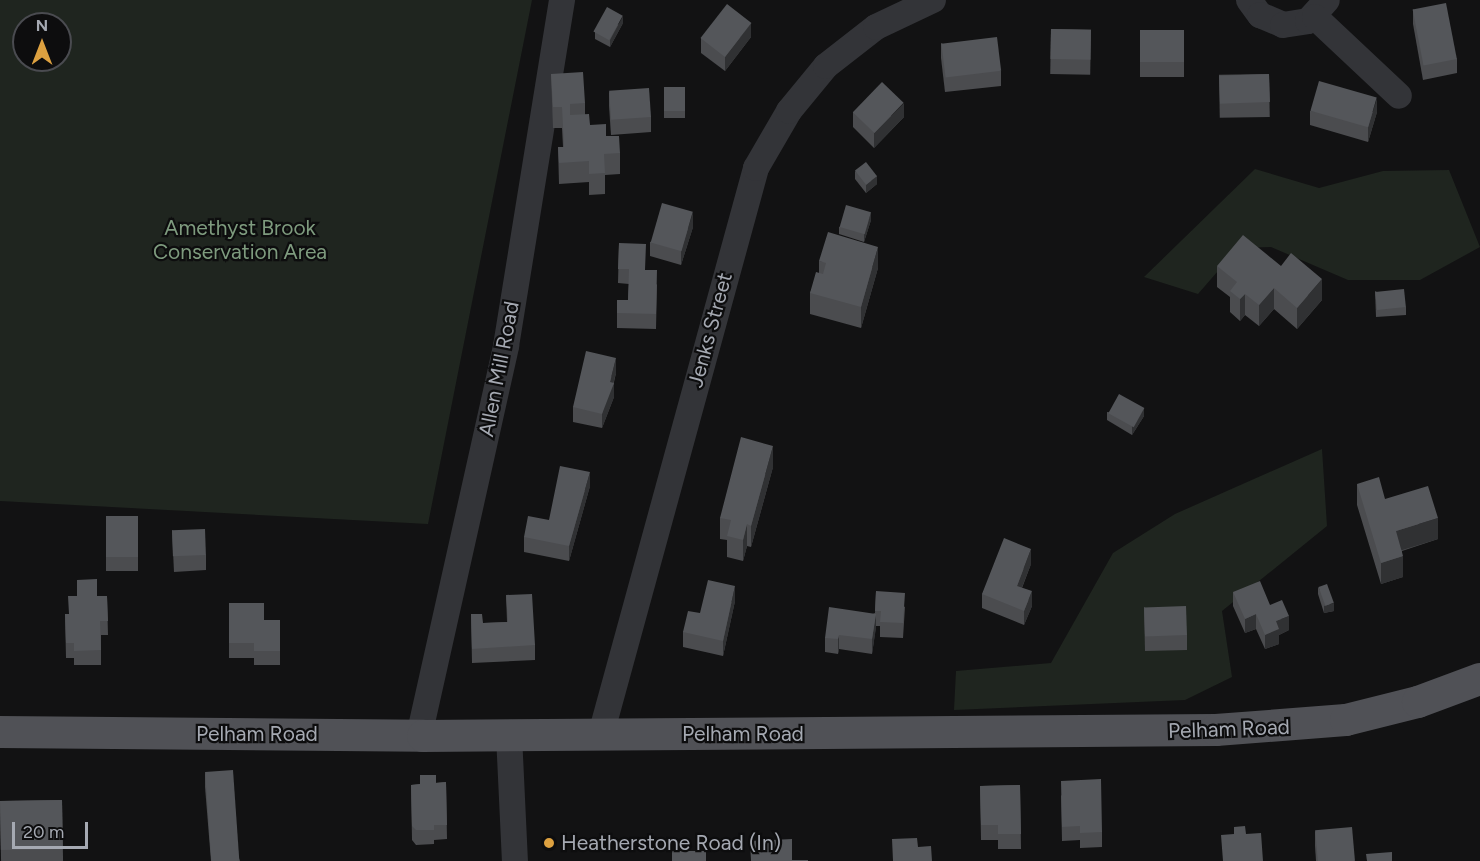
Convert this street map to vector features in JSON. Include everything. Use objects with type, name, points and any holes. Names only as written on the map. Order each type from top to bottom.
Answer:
[{"type":"main road","name":"Pelham Road","points":[[0,732],[1014,735],[1286,728],[1371,715],[1480,680]]},
{"type":"street","name":"Allen Mill Road","points":[[419,735],[506,346],[562,0]]},
{"type":"street","name":"Jenks Street","points":[[601,734],[756,168],[789,111],[826,66],[876,27],[933,0]]},
{"type":"street","points":[[1250,0],[1260,15],[1275,23],[1300,24],[1321,8],[1399,96]]},
{"type":"street","points":[[509,735],[515,861]]},
{"type":"green space","name":"Amethyst Brook Conservation Area","points":[[0,0],[532,0],[428,524],[0,501]]},
{"type":"green space","points":[[1255,169],[1319,188],[1383,171],[1449,170],[1480,247],[1420,280],[1348,280],[1271,247],[1238,248],[1198,294],[1144,277]]},
{"type":"green space","points":[[1322,449],[1327,526],[1222,611],[1232,677],[1185,700],[954,710],[956,671],[1051,663],[1113,553],[1175,514]]},
{"type":"building","points":[[1446,3],[1457,59],[1424,65],[1413,9]]},
{"type":"building","points":[[727,4],[751,23],[725,57],[701,38]]},
{"type":"building","points":[[607,7],[623,16],[609,40],[593,31]]},
{"type":"building","points":[[1051,29],[1091,30],[1090,60],[1050,59]]},
{"type":"building","points":[[1140,30],[1184,30],[1184,62],[1140,62]]},
{"type":"building","points":[[997,37],[1001,71],[946,78],[941,44]]},
{"type":"building","points":[[583,72],[585,103],[570,104],[570,115],[589,114],[590,125],[606,124],[606,136],[619,136],[620,153],[604,154],[605,173],[589,174],[589,161],[559,163],[558,147],[564,147],[562,107],[553,107],[551,74]]},
{"type":"building","points":[[1269,74],[1270,102],[1220,104],[1219,76]]},
{"type":"building","points":[[1319,81],[1377,98],[1368,127],[1310,111]]},
{"type":"building","points":[[882,82],[904,103],[874,133],[853,112]]},
{"type":"building","points":[[664,87],[685,87],[685,111],[664,111]]},
{"type":"building","points":[[649,88],[651,117],[611,120],[609,91]]},
{"type":"building","points":[[866,162],[877,176],[866,185],[855,171]]},
{"type":"building","points":[[662,203],[693,212],[681,251],[651,242]]},
{"type":"building","points":[[846,205],[871,212],[865,234],[840,227]]},
{"type":"building","points":[[828,232],[878,247],[861,307],[810,293],[816,272],[823,274],[826,263],[819,261]]},
{"type":"building","points":[[1243,235],[1281,266],[1291,253],[1322,279],[1297,308],[1274,288],[1259,305],[1245,294],[1240,299],[1230,291],[1237,282],[1217,266]]},
{"type":"building","points":[[619,243],[646,244],[645,270],[657,270],[656,314],[617,313],[617,300],[628,300],[629,269],[618,269]]},
{"type":"building","points":[[1404,289],[1406,307],[1377,310],[1375,292]]},
{"type":"building","points":[[586,351],[616,358],[610,382],[614,383],[602,414],[573,407]]},
{"type":"building","points":[[1119,394],[1144,408],[1134,427],[1108,413]]},
{"type":"building","points":[[741,437],[773,446],[751,526],[747,524],[743,540],[727,536],[731,520],[720,518]]},
{"type":"building","points":[[560,466],[590,472],[569,546],[524,537],[528,516],[549,520]]},
{"type":"building","points":[[1379,477],[1385,499],[1428,486],[1438,518],[1396,531],[1403,556],[1381,563],[1357,484]]},
{"type":"building","points":[[106,516],[138,516],[138,557],[106,557]]},
{"type":"building","points":[[205,529],[206,555],[173,556],[172,530]]},
{"type":"building","points":[[1004,538],[1031,549],[1017,586],[1032,591],[1024,611],[982,594]]},
{"type":"building","points":[[97,579],[97,596],[107,596],[108,621],[100,621],[101,650],[74,651],[74,643],[66,643],[65,614],[69,614],[68,596],[77,596],[77,580]]},
{"type":"building","points":[[708,580],[735,586],[723,641],[683,632],[688,611],[700,613]]},
{"type":"building","points":[[1260,581],[1270,605],[1282,600],[1289,616],[1276,621],[1279,629],[1265,635],[1256,614],[1245,619],[1233,592]]},
{"type":"building","points":[[1327,584],[1334,603],[1325,606],[1319,587]]},
{"type":"building","points":[[876,591],[905,593],[903,623],[880,622],[881,611],[875,611]]},
{"type":"building","points":[[532,594],[535,645],[472,649],[471,614],[482,614],[483,623],[508,622],[506,595]]},
{"type":"building","points":[[229,603],[264,603],[264,620],[280,620],[280,651],[254,651],[254,643],[229,643]]},
{"type":"building","points":[[1186,606],[1187,635],[1145,636],[1144,607]]},
{"type":"building","points":[[829,607],[876,614],[872,639],[839,635],[838,639],[825,638]]},
{"type":"building","points":[[233,770],[239,861],[211,861],[205,772]]},
{"type":"building","points":[[420,775],[436,775],[436,783],[446,782],[447,825],[434,825],[434,830],[416,830],[412,826],[411,785],[420,784]]},
{"type":"building","points":[[1101,779],[1102,832],[1080,833],[1080,826],[1062,827],[1061,781]]},
{"type":"building","points":[[1020,785],[1021,834],[998,834],[998,825],[981,825],[980,786]]},
{"type":"building","points":[[62,800],[63,849],[1,850],[0,801]]},
{"type":"building","points":[[1245,826],[1246,834],[1261,833],[1263,861],[1223,861],[1221,835],[1234,834],[1234,827]]},
{"type":"building","points":[[1352,827],[1355,861],[1318,861],[1315,830]]},
{"type":"building","points":[[917,838],[918,847],[931,846],[932,861],[893,861],[892,839]]},
{"type":"building","points":[[792,839],[792,860],[808,861],[751,861],[750,841]]},
{"type":"building","points":[[672,851],[706,851],[706,861],[672,861]]},
{"type":"building","points":[[1392,852],[1392,861],[1367,861],[1366,854]]},
{"type":"place","name":"Heatherstone Road (In)","points":[[549,843]]}]
